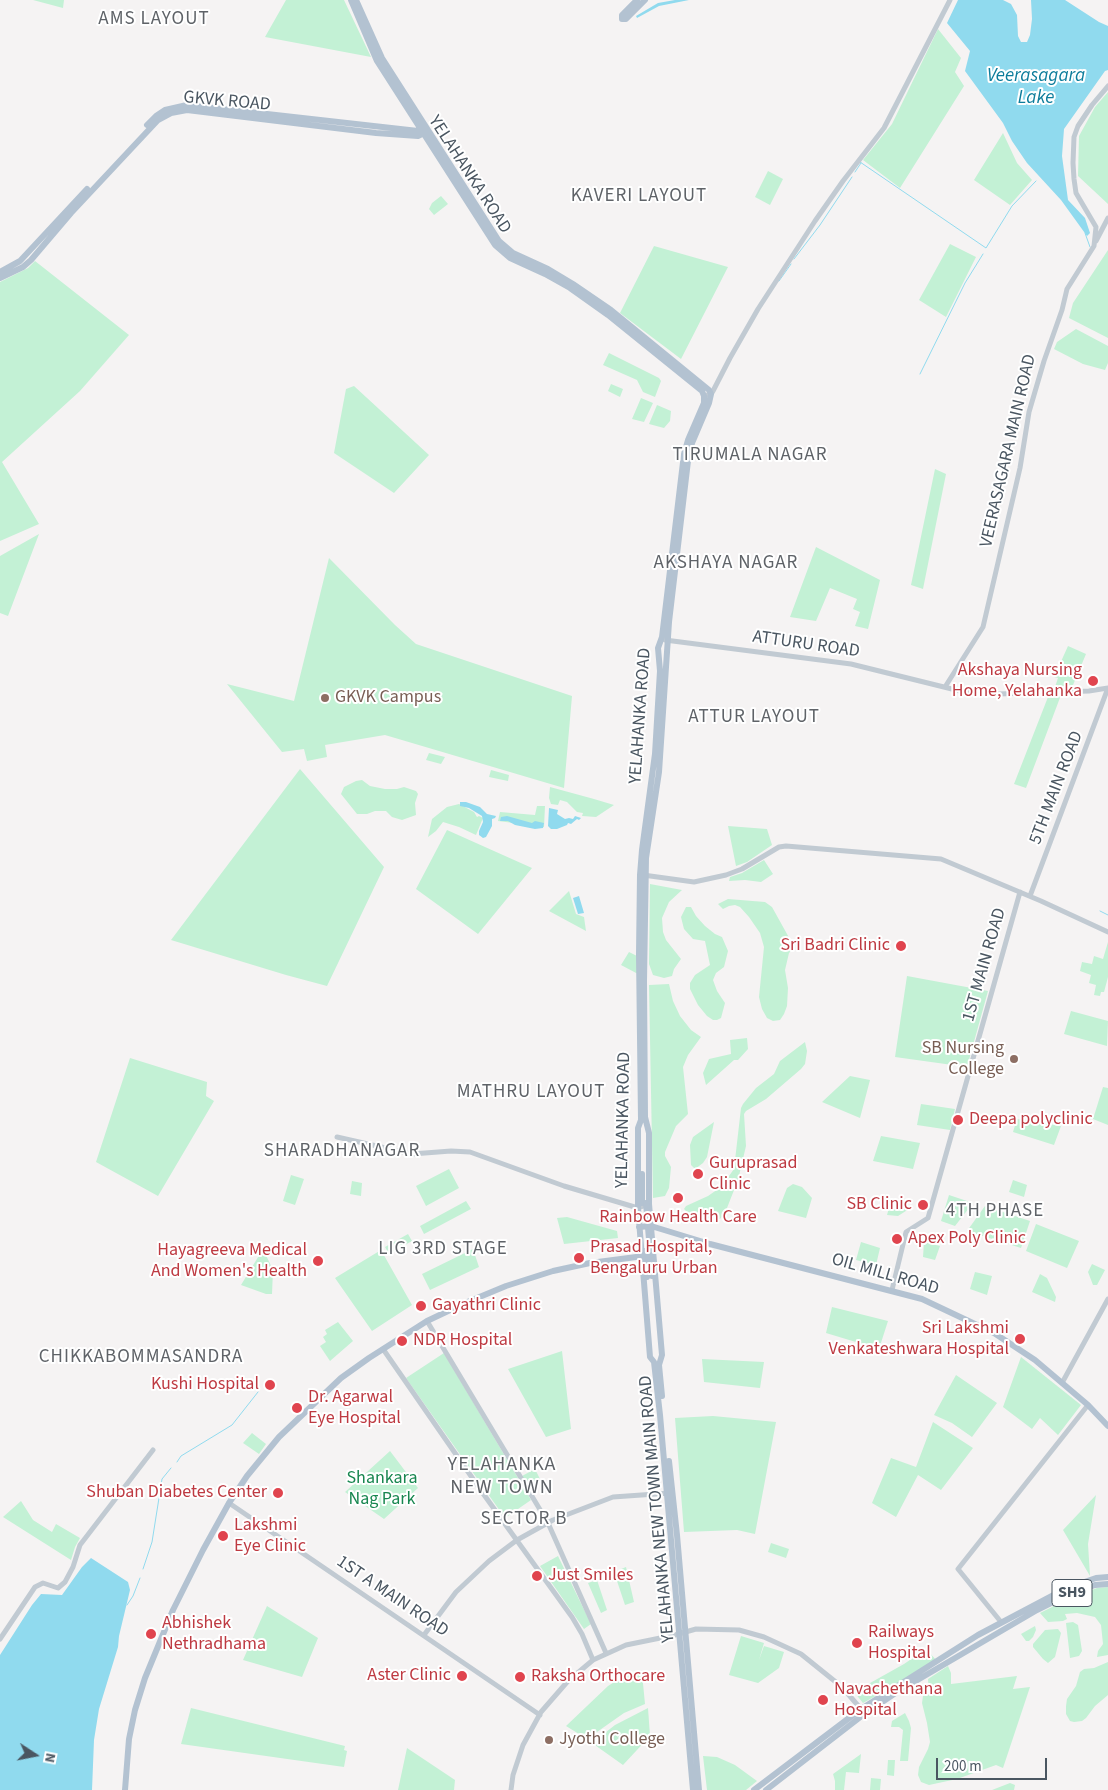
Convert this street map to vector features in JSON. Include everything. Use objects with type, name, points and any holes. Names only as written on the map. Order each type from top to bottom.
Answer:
[{"type":"main road","name":"YELAHANKA ROAD","points":[[350,0],[377,60],[425,130]]},
{"type":"main road","name":"YELAHANKA ROAD","points":[[356,0],[382,58],[495,245],[510,258],[570,288],[608,314],[707,395],[684,454],[665,640],[660,754],[643,875]]},
{"type":"main road","points":[[637,0],[622,15],[622,19],[626,19],[645,0]]},
{"type":"main road","name":"GKVK ROAD","points":[[0,272],[20,262],[156,116],[171,108],[187,105],[425,130]]},
{"type":"main road","name":"GKVK ROAD","points":[[0,278],[23,267],[31,260],[71,213],[152,126],[158,120],[172,113],[187,110],[376,133],[419,136],[425,130]]},
{"type":"main road","name":"YELAHANKA ROAD","points":[[642,1256],[639,1227],[644,1204],[642,850],[654,771],[660,671],[658,648],[665,640]]},
{"type":"main road","name":"YELAHANKA ROAD","points":[[644,1204],[651,1226]]},
{"type":"main road","points":[[644,1204],[656,1364]]},
{"type":"main road","points":[[639,1227],[651,1226]]},
{"type":"main road","name":"YELAHANKA NEW TOWN MAIN ROAD","points":[[651,1226],[662,1355],[656,1364]]},
{"type":"main road","name":"OIL MILL ROAD","points":[[651,1226],[710,1244],[922,1299],[994,1333],[1035,1360],[1088,1405],[1108,1426]]},
{"type":"main road","points":[[126,1790],[129,1739],[141,1689],[182,1591],[229,1503],[262,1457],[303,1413],[342,1378],[383,1349],[427,1321],[465,1303],[546,1273],[590,1263],[654,1255]]},
{"type":"main road","name":"YELAHANKA NEW TOWN MAIN ROAD","points":[[642,1256],[650,1357],[656,1364],[684,1624],[682,1633],[699,1790]]},
{"type":"main road","name":"YELAHANKA NEW TOWN MAIN ROAD","points":[[670,1493],[693,1790]]},
{"type":"main road","name":"SH9","points":[[766,1790],[869,1710],[1067,1588],[1096,1578],[1108,1577]]},
{"type":"main road","name":"SH9","points":[[754,1790],[861,1708],[1001,1622],[1069,1594],[1095,1585],[1108,1584]]},
{"type":"street","points":[[707,395],[793,254],[842,181],[884,128],[950,0]]},
{"type":"street","points":[[1094,246],[1096,227],[1076,194],[1074,137],[1078,126],[1108,86]]},
{"type":"street","name":"VEERASAGARA MAIN ROAD","points":[[944,687],[983,628],[1020,468],[1029,412],[1034,395],[1067,289],[1094,246],[1108,218]]},
{"type":"street","name":"ATTURU ROAD","points":[[665,640],[844,663],[960,691],[998,694],[1089,691],[1108,688]]},
{"type":"street","name":"5TH MAIN ROAD","points":[[1030,896],[1108,688]]},
{"type":"street","points":[[643,875],[694,882],[726,875],[742,869],[779,847],[786,846],[941,859],[1030,896],[1108,932]]},
{"type":"street","name":"1ST MAIN ROAD","points":[[892,1290],[906,1232],[928,1218],[1020,892]]},
{"type":"street","points":[[337,1137],[412,1154],[450,1151],[472,1152],[564,1186],[644,1204]]},
{"type":"street","points":[[1062,1383],[1108,1299]]},
{"type":"street","points":[[427,1321],[548,1523],[606,1653]]},
{"type":"street","points":[[383,1349],[579,1628],[593,1660]]},
{"type":"street","points":[[1001,1622],[958,1569],[1088,1405]]},
{"type":"street","points":[[0,1639],[35,1587],[42,1583],[58,1588],[65,1582],[73,1567],[80,1545],[153,1450]]},
{"type":"street","points":[[424,1636],[456,1592],[488,1561],[517,1540],[548,1523],[613,1497],[670,1493]]},
{"type":"street","name":"1ST A MAIN ROAD","points":[[229,1503],[540,1715]]},
{"type":"street","points":[[684,1624],[696,1629]]},
{"type":"street","points":[[511,1790],[513,1775],[523,1745],[540,1715],[568,1681],[593,1660],[626,1644],[696,1629],[739,1630],[764,1637],[801,1654],[842,1687],[861,1708]]},
{"type":"green space","points":[[33,0],[64,0],[63,8]]},
{"type":"green space","points":[[286,0],[344,0],[371,57],[265,37]]},
{"type":"green space","points":[[938,29],[961,58],[955,72],[964,86],[900,188],[863,160],[892,124]]},
{"type":"green space","points":[[1108,92],[1108,204],[1078,176],[1079,136],[1095,107]]},
{"type":"green space","points":[[1003,133],[1017,163],[1032,180],[1010,205],[974,180]]},
{"type":"green space","points":[[768,171],[783,179],[770,205],[755,197]]},
{"type":"green space","points":[[441,196],[448,204],[434,215],[429,209],[432,203]]},
{"type":"green space","points":[[950,244],[976,257],[946,317],[919,300]]},
{"type":"green space","points":[[654,246],[728,267],[681,359],[620,313]]},
{"type":"green space","points":[[1108,250],[1108,338],[1069,318],[1073,303]]},
{"type":"green space","points":[[35,261],[129,335],[80,391],[2,462],[39,524],[0,541],[0,282],[28,268]]},
{"type":"green space","points":[[1076,329],[1108,346],[1108,363],[1105,370],[1083,364],[1054,349],[1057,342]]},
{"type":"green space","points":[[609,353],[659,378],[661,381],[655,397],[643,392],[637,380],[603,365]]},
{"type":"green space","points":[[611,384],[623,389],[620,397],[608,391]]},
{"type":"green space","points":[[354,386],[429,455],[394,493],[334,453],[346,389]]},
{"type":"green space","points":[[641,398],[653,403],[644,422],[632,419]]},
{"type":"green space","points":[[657,405],[671,411],[670,421],[664,428],[649,424]]},
{"type":"green space","points":[[935,469],[946,474],[923,589],[911,585]]},
{"type":"green space","points":[[39,534],[8,616],[0,613],[0,556]]},
{"type":"green space","points":[[816,547],[880,580],[868,629],[855,626],[860,612],[853,609],[857,599],[830,588],[816,621],[790,617]]},
{"type":"green space","points":[[329,558],[416,644],[572,696],[564,788],[385,735],[325,745],[327,757],[307,761],[304,749],[282,752],[227,684],[294,701]]},
{"type":"green space","points":[[1068,646],[1086,654],[1073,685],[1055,687],[1058,678],[1054,677]]},
{"type":"green space","points":[[1061,695],[1026,788],[1014,784],[1048,697]]},
{"type":"green space","points":[[429,753],[445,757],[441,764],[426,760]]},
{"type":"green space","points":[[300,769],[384,867],[327,986],[171,940]]},
{"type":"green space","points":[[491,770],[509,775],[508,781],[489,777]]},
{"type":"green space","points":[[362,780],[370,786],[385,789],[404,787],[416,791],[418,794],[415,803],[416,815],[402,820],[392,817],[386,811],[357,814],[341,794],[344,787]]},
{"type":"green space","points":[[550,787],[614,805],[596,817],[582,816],[583,813],[577,812],[567,802],[560,800],[558,805],[551,804],[549,798]]},
{"type":"green space","points":[[459,804],[474,812],[477,817],[483,818],[476,835],[443,822],[428,837],[432,819],[447,807]]},
{"type":"green space","points":[[537,806],[545,806],[544,827],[498,821],[500,812],[535,815]]},
{"type":"green space","points":[[728,826],[767,829],[772,845],[747,862],[736,866]]},
{"type":"green space","points":[[447,830],[532,868],[478,934],[416,889]]},
{"type":"green space","points":[[764,860],[773,874],[761,882],[729,881],[730,877],[742,873]]},
{"type":"green space","points":[[650,884],[682,890],[669,902],[662,918],[663,932],[666,940],[681,959],[674,969],[672,976],[664,978],[653,975],[649,964]]},
{"type":"green space","points":[[569,891],[576,914],[584,917],[586,931],[549,911]]},
{"type":"green space","points":[[728,899],[765,902],[772,907],[792,943],[793,949],[789,953],[785,970],[788,988],[787,1006],[780,1020],[773,1021],[767,1018],[759,997],[764,947],[760,933],[740,907],[735,905],[723,909],[718,904]]},
{"type":"green space","points":[[686,907],[691,907],[705,926],[722,937],[728,951],[724,967],[716,973],[713,980],[717,991],[725,1003],[721,1018],[717,1020],[707,1016],[698,1005],[690,989],[690,983],[695,975],[710,965],[705,941],[693,939],[684,929],[681,917]]},
{"type":"green space","points":[[1108,942],[1108,977],[1104,992],[1101,992],[1100,996],[1094,995],[1096,985],[1089,983],[1091,975],[1080,971],[1082,962],[1092,964],[1094,956],[1103,959]]},
{"type":"green space","points":[[629,952],[637,956],[638,974],[621,965]]},
{"type":"green space","points":[[907,976],[988,991],[967,1067],[895,1057]]},
{"type":"green space","points":[[669,984],[673,1001],[680,1016],[691,1030],[701,1037],[688,1055],[683,1067],[688,1114],[676,1126],[665,1152],[671,1167],[669,1188],[665,1196],[653,1198],[649,985]]},
{"type":"green space","points":[[1071,1011],[1108,1021],[1107,1046],[1064,1034]]},
{"type":"green space","points":[[747,1038],[748,1049],[738,1060],[734,1060],[706,1085],[703,1073],[709,1059],[731,1054],[730,1040]]},
{"type":"green space","points":[[805,1042],[807,1051],[805,1064],[801,1069],[766,1099],[744,1114],[746,1146],[738,1180],[725,1213],[720,1219],[712,1222],[688,1213],[684,1209],[686,1206],[708,1196],[721,1187],[734,1169],[743,1104],[756,1088],[774,1074],[780,1061]]},
{"type":"green space","points":[[130,1058],[207,1082],[206,1096],[214,1101],[158,1196],[96,1162]]},
{"type":"green space","points":[[850,1076],[870,1080],[860,1118],[822,1102]]},
{"type":"green space","points":[[1103,1087],[1108,1088],[1108,1125],[1093,1119]]},
{"type":"green space","points":[[921,1104],[955,1109],[950,1130],[917,1125]]},
{"type":"green space","points":[[1017,1119],[1061,1126],[1054,1145],[1013,1132]]},
{"type":"green space","points":[[714,1122],[707,1157],[695,1169],[691,1165],[690,1145],[693,1137]]},
{"type":"green space","points":[[881,1136],[920,1143],[913,1169],[873,1161]]},
{"type":"green space","points":[[449,1169],[459,1188],[426,1206],[416,1186]]},
{"type":"green space","points":[[291,1175],[304,1179],[295,1205],[283,1201]]},
{"type":"green space","points":[[1013,1180],[1027,1185],[1024,1197],[1009,1192]]},
{"type":"green space","points":[[352,1181],[362,1183],[361,1196],[350,1194]]},
{"type":"green space","points":[[793,1184],[802,1187],[812,1198],[806,1218],[778,1211],[787,1188]]},
{"type":"green space","points":[[949,1195],[973,1203],[955,1226],[941,1221]]},
{"type":"green space","points":[[466,1201],[471,1209],[424,1234],[420,1226]]},
{"type":"green space","points":[[890,1204],[909,1209],[898,1216],[887,1215]]},
{"type":"green space","points":[[985,1206],[1030,1221],[1021,1248],[967,1231]]},
{"type":"green space","points":[[567,1217],[617,1231],[618,1238],[564,1244],[557,1218]]},
{"type":"green space","points":[[1036,1224],[1079,1241],[1067,1268],[1026,1251]]},
{"type":"green space","points":[[408,1234],[412,1241],[389,1254],[385,1247]]},
{"type":"green space","points":[[861,1242],[880,1248],[876,1265],[856,1260]]},
{"type":"green space","points":[[924,1242],[940,1246],[935,1260],[923,1257]]},
{"type":"green space","points":[[263,1249],[273,1270],[272,1294],[266,1294],[241,1285]]},
{"type":"green space","points":[[473,1249],[479,1267],[430,1290],[422,1274]]},
{"type":"green space","points":[[381,1250],[412,1305],[372,1331],[335,1278]]},
{"type":"green space","points":[[1092,1264],[1105,1270],[1097,1285],[1093,1285],[1088,1272]]},
{"type":"green space","points":[[975,1272],[992,1276],[987,1295],[970,1289]]},
{"type":"green space","points":[[1040,1274],[1047,1278],[1056,1297],[1055,1302],[1032,1292]]},
{"type":"green space","points":[[832,1307],[888,1321],[879,1349],[826,1333]]},
{"type":"green space","points":[[338,1322],[353,1341],[330,1361],[320,1346],[326,1342],[323,1337],[327,1334],[325,1330]]},
{"type":"green space","points":[[562,1351],[571,1429],[546,1437],[508,1369]]},
{"type":"green space","points":[[444,1353],[531,1500],[505,1518],[406,1378]]},
{"type":"green space","points":[[1021,1357],[1081,1405],[1058,1435],[1040,1418],[1032,1429],[1003,1407]]},
{"type":"green space","points":[[702,1359],[764,1362],[760,1388],[704,1382]]},
{"type":"green space","points":[[956,1375],[997,1403],[972,1437],[952,1423],[934,1415]]},
{"type":"green space","points":[[713,1416],[776,1422],[755,1534],[737,1530],[684,1532],[675,1418]]},
{"type":"green space","points":[[933,1422],[973,1448],[941,1490],[918,1475],[896,1517],[872,1503],[891,1458],[916,1467]]},
{"type":"green space","points":[[252,1433],[266,1444],[259,1454],[243,1443]]},
{"type":"green space","name":"Shankara Nag Park","points":[[390,1451],[418,1488],[384,1519],[345,1492]]},
{"type":"green space","points":[[535,1469],[541,1481],[529,1486],[522,1476]]},
{"type":"green space","points":[[1096,1495],[1088,1544],[1090,1576],[1063,1530]]},
{"type":"green space","points":[[21,1501],[33,1520],[52,1532],[56,1524],[80,1538],[71,1560],[3,1517]]},
{"type":"green space","points":[[771,1543],[789,1549],[786,1558],[768,1552]]},
{"type":"green space","points":[[558,1556],[591,1624],[584,1629],[540,1566]]},
{"type":"green space","points":[[626,1567],[634,1602],[625,1605],[614,1572]]},
{"type":"green space","points":[[597,1580],[607,1610],[601,1613],[588,1583]]},
{"type":"green space","points":[[1108,1587],[1108,1655],[1097,1657],[1098,1651],[1103,1644],[1101,1625],[1095,1617],[1077,1613],[1065,1614],[1067,1619],[1063,1621],[1048,1622],[1040,1613],[1072,1597],[1097,1588]]},
{"type":"green space","points":[[267,1606],[318,1638],[302,1677],[243,1660]]},
{"type":"green space","points":[[1073,1622],[1078,1625],[1082,1651],[1079,1656],[1070,1658],[1066,1623]]},
{"type":"green space","points":[[1035,1626],[1036,1630],[1033,1637],[1026,1641],[1021,1634]]},
{"type":"green space","points":[[1058,1629],[1061,1633],[1055,1657],[1048,1663],[1033,1647],[1033,1644],[1045,1630]]},
{"type":"green space","points":[[741,1636],[764,1643],[759,1660],[764,1646],[784,1652],[779,1668],[758,1683],[729,1675]]},
{"type":"green space","points":[[926,1649],[938,1662],[863,1703],[854,1692],[904,1664]]},
{"type":"green space","points":[[1108,1662],[1108,1695],[1082,1721],[1070,1721],[1066,1714],[1067,1699],[1076,1686],[1080,1672]]},
{"type":"green space","points":[[948,1666],[951,1673],[951,1684],[1017,1676],[1013,1689],[1030,1687],[1003,1768],[996,1765],[957,1779],[929,1785],[921,1782],[918,1775],[919,1767],[930,1742],[922,1703],[923,1696],[929,1692],[928,1679]]},
{"type":"green space","points":[[642,1673],[645,1704],[624,1713],[587,1739],[566,1726],[608,1686],[624,1676]]},
{"type":"green space","points":[[191,1708],[345,1746],[344,1750],[347,1751],[344,1767],[181,1744]]},
{"type":"green space","points":[[648,1708],[650,1736],[623,1765],[592,1743],[615,1725]]},
{"type":"green space","points":[[905,1713],[911,1728],[908,1761],[900,1761],[903,1730],[899,1727],[891,1727],[892,1721]]},
{"type":"green space","points":[[407,1748],[455,1780],[454,1790],[398,1790]]},
{"type":"green space","points":[[861,1754],[859,1773],[846,1772],[844,1790],[835,1790],[833,1774]]},
{"type":"green space","points":[[703,1756],[717,1757],[735,1765],[757,1781],[746,1790],[707,1790]]},
{"type":"green space","points":[[888,1760],[895,1760],[894,1776],[887,1775]]},
{"type":"green space","points":[[871,1778],[881,1779],[880,1790],[870,1790]]},
{"type":"green space","points":[[1010,1783],[1015,1785],[1014,1790],[992,1790]]},
{"type":"water","points":[[689,0],[659,6],[637,18],[636,16],[658,3]]},
{"type":"water","name":"Veerasagara Lake","points":[[958,0],[1003,0],[1011,4],[1017,15],[1018,36],[1021,42],[1027,42],[1030,35],[1032,19],[1031,0],[1065,0],[1108,26],[1108,70],[1105,71],[1064,129],[1062,156],[1068,200],[1085,218],[1090,233],[1087,236],[1061,200],[1027,163],[1012,141],[1003,123],[965,71],[970,51],[947,23]]},
{"type":"water","points":[[460,802],[480,807],[487,814],[496,816],[492,819],[492,826],[486,837],[483,838],[479,835],[483,822],[482,816],[469,808],[460,806]]},
{"type":"water","points":[[549,808],[558,810],[557,814],[565,819],[573,819],[575,816],[581,818],[571,824],[568,823],[557,829],[551,829],[548,826]]},
{"type":"water","points":[[507,816],[532,823],[535,821],[544,823],[543,828],[535,829],[515,825],[508,821],[500,821],[501,817]]},
{"type":"water","points":[[579,896],[584,913],[578,914],[573,898]]},
{"type":"water","points":[[91,1558],[128,1582],[130,1590],[118,1647],[99,1709],[94,1740],[92,1790],[0,1790],[0,1655],[41,1594],[62,1595],[82,1567]]},
{"type":"waterway","points":[[860,162],[986,248],[1012,206],[1036,181]]},
{"type":"waterway","points":[[855,172],[861,163]]},
{"type":"waterway","points":[[794,259],[820,225],[852,177]]},
{"type":"waterway","points":[[1085,233],[1090,247]]},
{"type":"waterway","points":[[920,374],[965,283],[983,254]]},
{"type":"waterway","points":[[779,281],[791,264]]},
{"type":"waterway","points":[[1100,911],[1108,915]]},
{"type":"waterway","points":[[177,1462],[181,1456],[232,1425],[258,1392]]},
{"type":"waterway","points":[[143,1569],[152,1542],[162,1479],[171,1468]]},
{"type":"waterway","points":[[127,1605],[133,1596],[140,1578]]},
{"type":"place","name":"Akshaya Nursing Home, Yelahanka","points":[[1093,681]]},
{"type":"place","name":"GKVK Campus","points":[[325,698]]},
{"type":"place","name":"Sri Badri Clinic","points":[[901,946]]},
{"type":"place","name":"SB Nursing College","points":[[1014,1059]]},
{"type":"place","name":"Deepa polyclinic","points":[[958,1120]]},
{"type":"place","name":"Guruprasad Clinic","points":[[698,1174]]},
{"type":"place","name":"Rainbow Health Care","points":[[678,1198]]},
{"type":"place","name":"SB Clinic","points":[[923,1205]]},
{"type":"place","name":"Apex Poly Clinic","points":[[897,1239]]},
{"type":"place","name":"Prasad Hospital, Bengaluru Urban","points":[[579,1258]]},
{"type":"place","name":"Hayagreeva Medical And Women's Health","points":[[318,1261]]},
{"type":"place","name":"Gayathri Clinic","points":[[421,1306]]},
{"type":"place","name":"Sri Lakshmi Venkateshwara Hospital","points":[[1020,1339]]},
{"type":"place","name":"NDR Hospital","points":[[402,1341]]},
{"type":"place","name":"Kushi Hospital","points":[[270,1385]]},
{"type":"place","name":"Dr. Agarwal Eye Hospital","points":[[297,1408]]},
{"type":"place","name":"Shuban Diabetes Center","points":[[278,1493]]},
{"type":"place","name":"Lakshmi Eye Clinic","points":[[223,1536]]},
{"type":"place","name":"Just Smiles","points":[[537,1576]]},
{"type":"place","name":"Abhishek Nethradhama","points":[[151,1634]]},
{"type":"place","name":"Railways Hospital","points":[[857,1643]]},
{"type":"place","name":"Aster Clinic","points":[[462,1676]]},
{"type":"place","name":"Raksha Orthocare","points":[[520,1677]]},
{"type":"place","name":"Navachethana Hospital","points":[[823,1700]]},
{"type":"place","name":"Jyothi College","points":[[549,1740]]},
{"type":"district","name":"AMS LAYOUT","points":[[154,20]]},
{"type":"district","name":"KAVERI LAYOUT","points":[[639,197]]},
{"type":"district","name":"TIRUMALA NAGAR","points":[[750,456]]},
{"type":"district","name":"AKSHAYA NAGAR","points":[[726,564]]},
{"type":"district","name":"ATTUR LAYOUT","points":[[754,718]]},
{"type":"district","name":"MATHRU LAYOUT","points":[[531,1093]]},
{"type":"district","name":"SHARADHANAGAR","points":[[342,1152]]},
{"type":"district","name":"4TH PHASE","points":[[995,1212]]},
{"type":"district","name":"LIG 3RD STAGE","points":[[443,1250]]},
{"type":"district","name":"CHIKKABOMMASANDRA","points":[[141,1358]]},
{"type":"district","name":"YELAHANKA NEW TOWN","points":[[502,1478]]},
{"type":"district","name":"SECTOR B","points":[[524,1520]]}]
